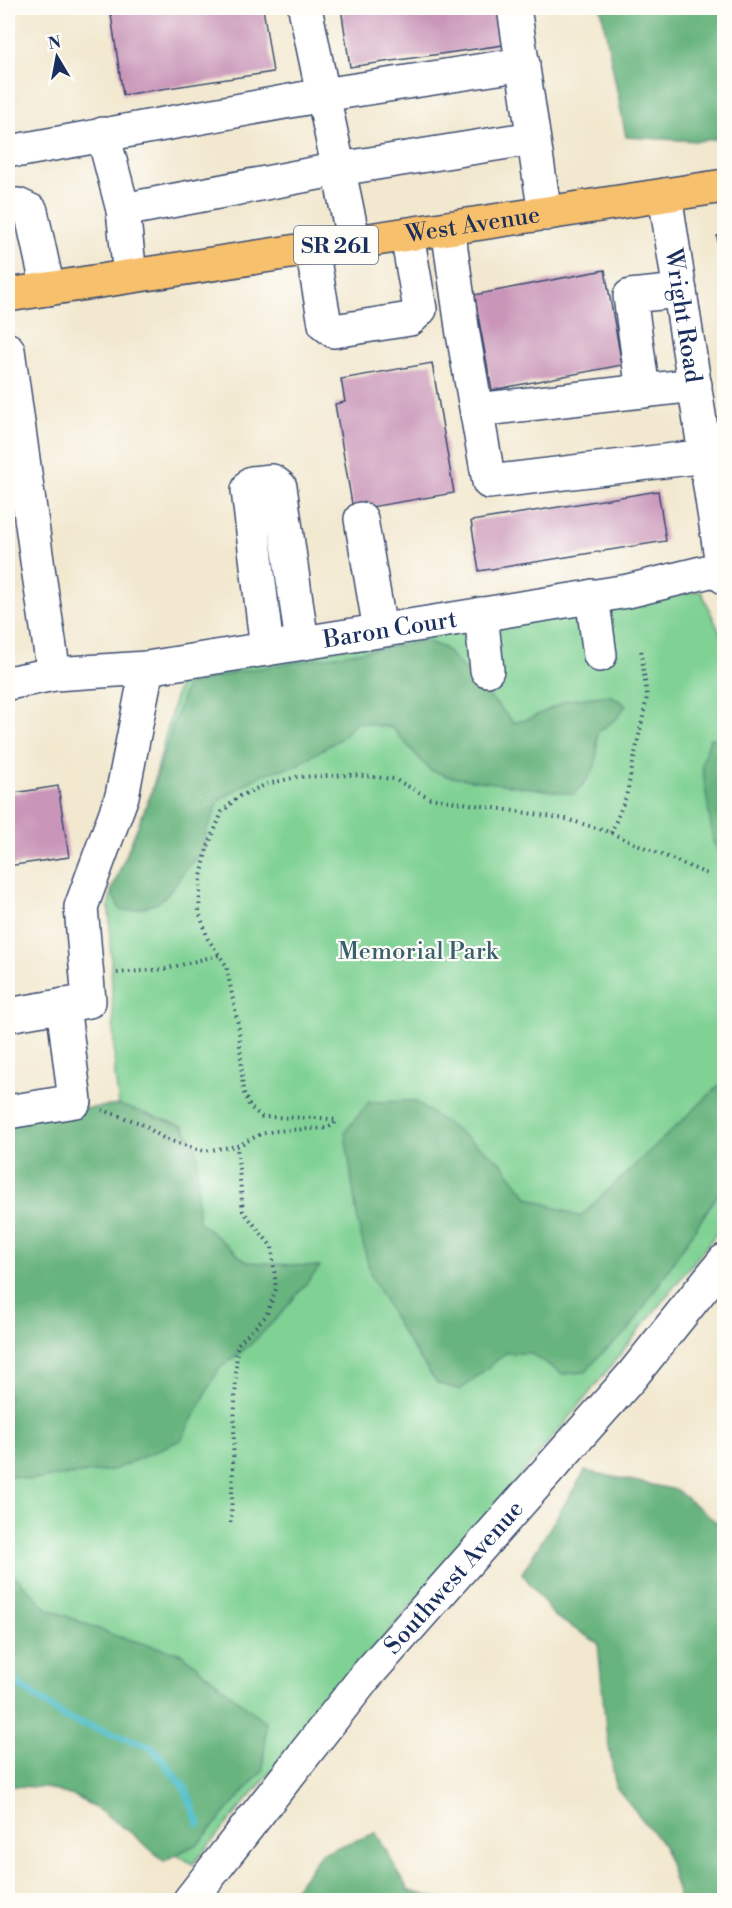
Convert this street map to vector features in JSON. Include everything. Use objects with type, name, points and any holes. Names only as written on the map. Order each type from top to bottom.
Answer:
[{"type":"main road","name":"West Avenue","points":[[8,295],[724,186]]},
{"type":"street","points":[[305,8],[354,243]]},
{"type":"street","points":[[514,8],[545,214]]},
{"type":"street","points":[[21,150],[323,95],[523,64]]},
{"type":"street","points":[[103,134],[123,210],[130,276]]},
{"type":"street","points":[[123,210],[339,169],[534,138]]},
{"type":"street","name":"Wright Road","points":[[665,195],[723,573]]},
{"type":"street","points":[[8,206],[18,205],[31,211],[48,289]]},
{"type":"street","points":[[448,228],[489,482],[706,456]]},
{"type":"street","points":[[312,249],[325,324],[334,331],[410,319],[420,309],[407,235]]},
{"type":"street","points":[[643,391],[630,296],[680,291]]},
{"type":"street","points":[[8,350],[19,514],[54,674]]},
{"type":"street","points":[[477,410],[695,385]]},
{"type":"street","points":[[267,648],[248,490],[252,483],[272,481],[280,487],[302,643]]},
{"type":"street","points":[[361,519],[380,630]]},
{"type":"street","name":"Baron Court","points":[[8,683],[54,674],[147,668],[628,591],[723,573]]},
{"type":"street","points":[[592,596],[600,655]]},
{"type":"street","points":[[481,614],[487,670]]},
{"type":"street","points":[[8,1015],[88,1001],[81,907],[122,796],[147,668]]},
{"type":"street","points":[[8,1112],[75,1101],[63,1005]]},
{"type":"street","name":"Southwest Avenue","points":[[190,1900],[366,1677],[631,1377],[724,1261]]},
{"type":"path","points":[[611,833],[626,797],[647,697],[641,649]]},
{"type":"path","points":[[75,1101],[140,1123],[165,1139],[203,1151],[237,1146],[261,1134],[274,1131],[326,1128],[334,1125],[336,1120],[321,1118],[262,1117],[250,1107],[243,1091],[239,1029],[226,965],[208,939],[199,912],[201,877],[207,849],[222,812],[238,797],[267,784],[297,777],[353,775],[394,778],[430,798],[566,819],[611,833],[707,874]]},
{"type":"path","points":[[86,975],[165,969],[219,955]]},
{"type":"path","points":[[231,1523],[237,1345],[266,1316],[276,1289],[272,1247],[243,1210],[237,1146]]},
{"type":"green space","points":[[601,8],[724,8],[724,138],[697,141],[626,137]]},
{"type":"green space","name":"Memorial Park","points":[[701,591],[724,642],[724,1224],[574,1412],[193,1864],[8,1758],[8,1319],[119,1105],[115,1076],[109,905],[111,892],[151,794],[181,674]]},
{"type":"green space","points":[[426,641],[444,648],[514,723],[531,718],[568,700],[610,695],[626,705],[617,718],[597,733],[596,760],[592,773],[574,794],[451,777],[430,770],[392,728],[356,722],[340,739],[295,766],[262,774],[220,800],[206,832],[204,849],[167,895],[157,903],[134,910],[121,911],[111,892],[151,794],[186,686],[236,672]]},
{"type":"green space","points":[[710,738],[724,740],[724,858],[713,842],[702,764]]},
{"type":"green space","points":[[724,1081],[724,1185],[628,1331],[599,1356],[586,1372],[563,1374],[530,1353],[506,1353],[460,1390],[437,1383],[403,1334],[371,1276],[358,1223],[345,1132],[369,1102],[414,1101],[500,1161],[528,1197],[580,1217]]},
{"type":"green space","points":[[119,1105],[183,1126],[197,1148],[198,1221],[247,1262],[320,1267],[280,1315],[249,1346],[219,1369],[181,1440],[113,1470],[30,1480],[8,1475],[8,1117]]},
{"type":"green space","points":[[585,1471],[676,1490],[724,1528],[724,1900],[680,1900],[664,1846],[616,1787],[606,1730],[598,1643],[554,1616],[522,1573]]},
{"type":"green space","points":[[8,1569],[48,1609],[116,1636],[182,1654],[266,1723],[263,1770],[199,1843],[164,1861],[130,1832],[83,1799],[43,1787],[8,1786]]},
{"type":"green space","points":[[376,1833],[409,1891],[444,1900],[286,1900],[322,1853]]},
{"type":"building","points":[[110,8],[263,8],[273,72],[123,95]]},
{"type":"building","points":[[341,8],[498,8],[503,45],[350,67]]},
{"type":"building","points":[[724,235],[724,276],[723,276],[717,236]]},
{"type":"building","points":[[605,270],[622,365],[492,390],[474,295]]},
{"type":"building","points":[[432,363],[454,493],[353,510],[335,404],[345,402],[341,379]]},
{"type":"building","points":[[658,491],[666,541],[479,571],[471,521]]},
{"type":"building","points":[[58,786],[69,857],[8,866],[8,794]]},
{"type":"waterway","points":[[8,1677],[66,1718],[152,1747],[186,1790],[199,1824]]}]
